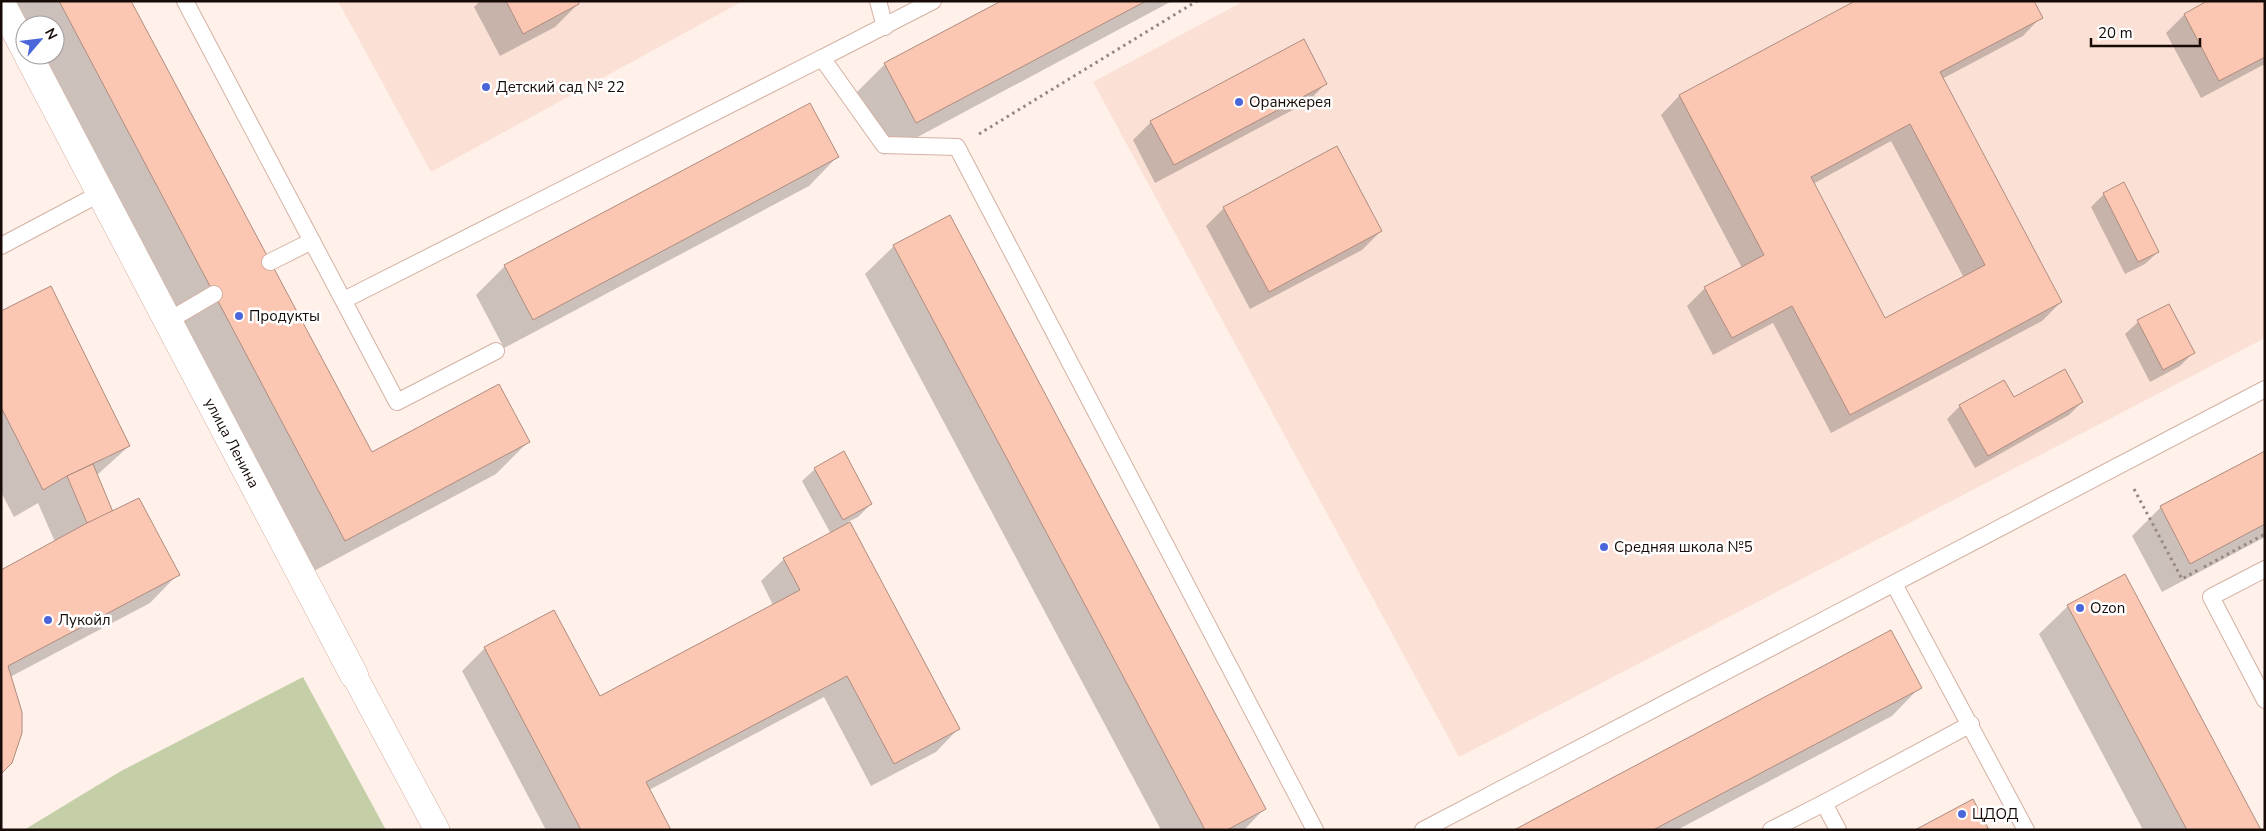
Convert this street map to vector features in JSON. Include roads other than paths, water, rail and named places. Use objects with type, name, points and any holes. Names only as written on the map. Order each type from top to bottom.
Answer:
[{"type":"street","points":[[1,4],[15,30]]},
{"type":"street","name":"улица Ленина","points":[[33,65],[437,830]]},
{"type":"lane","points":[[185,1],[397,402],[496,351]]},
{"type":"lane","points":[[878,1],[885,26]]},
{"type":"lane","points":[[344,300],[933,1]]},
{"type":"lane","points":[[822,58],[884,144],[957,147],[1315,830]]},
{"type":"lane","points":[[1,246],[101,193]]},
{"type":"lane","points":[[270,262],[312,241]]},
{"type":"lane","points":[[168,321],[214,294]]},
{"type":"lane","points":[[1423,830],[2265,389]]},
{"type":"lane","points":[[2265,569],[2211,597],[2265,700]]},
{"type":"lane","points":[[1894,584],[1971,724],[2026,830]]},
{"type":"lane","points":[[1771,830],[1971,724]]},
{"type":"lane","points":[[1824,803],[1838,830]]},
{"type":"place","name":"Детский сад № 22","points":[[486,87]]},
{"type":"place","name":"Оранжерея","points":[[1239,102]]},
{"type":"place","name":"Продукты","points":[[239,316]]},
{"type":"place","name":"Средняя школа №5","points":[[1604,547]]},
{"type":"place","name":"Ozon","points":[[2080,608]]},
{"type":"place","name":"Лукойл","points":[[48,620]]},
{"type":"place","name":"ЦДОД","points":[[1962,814]]}]
